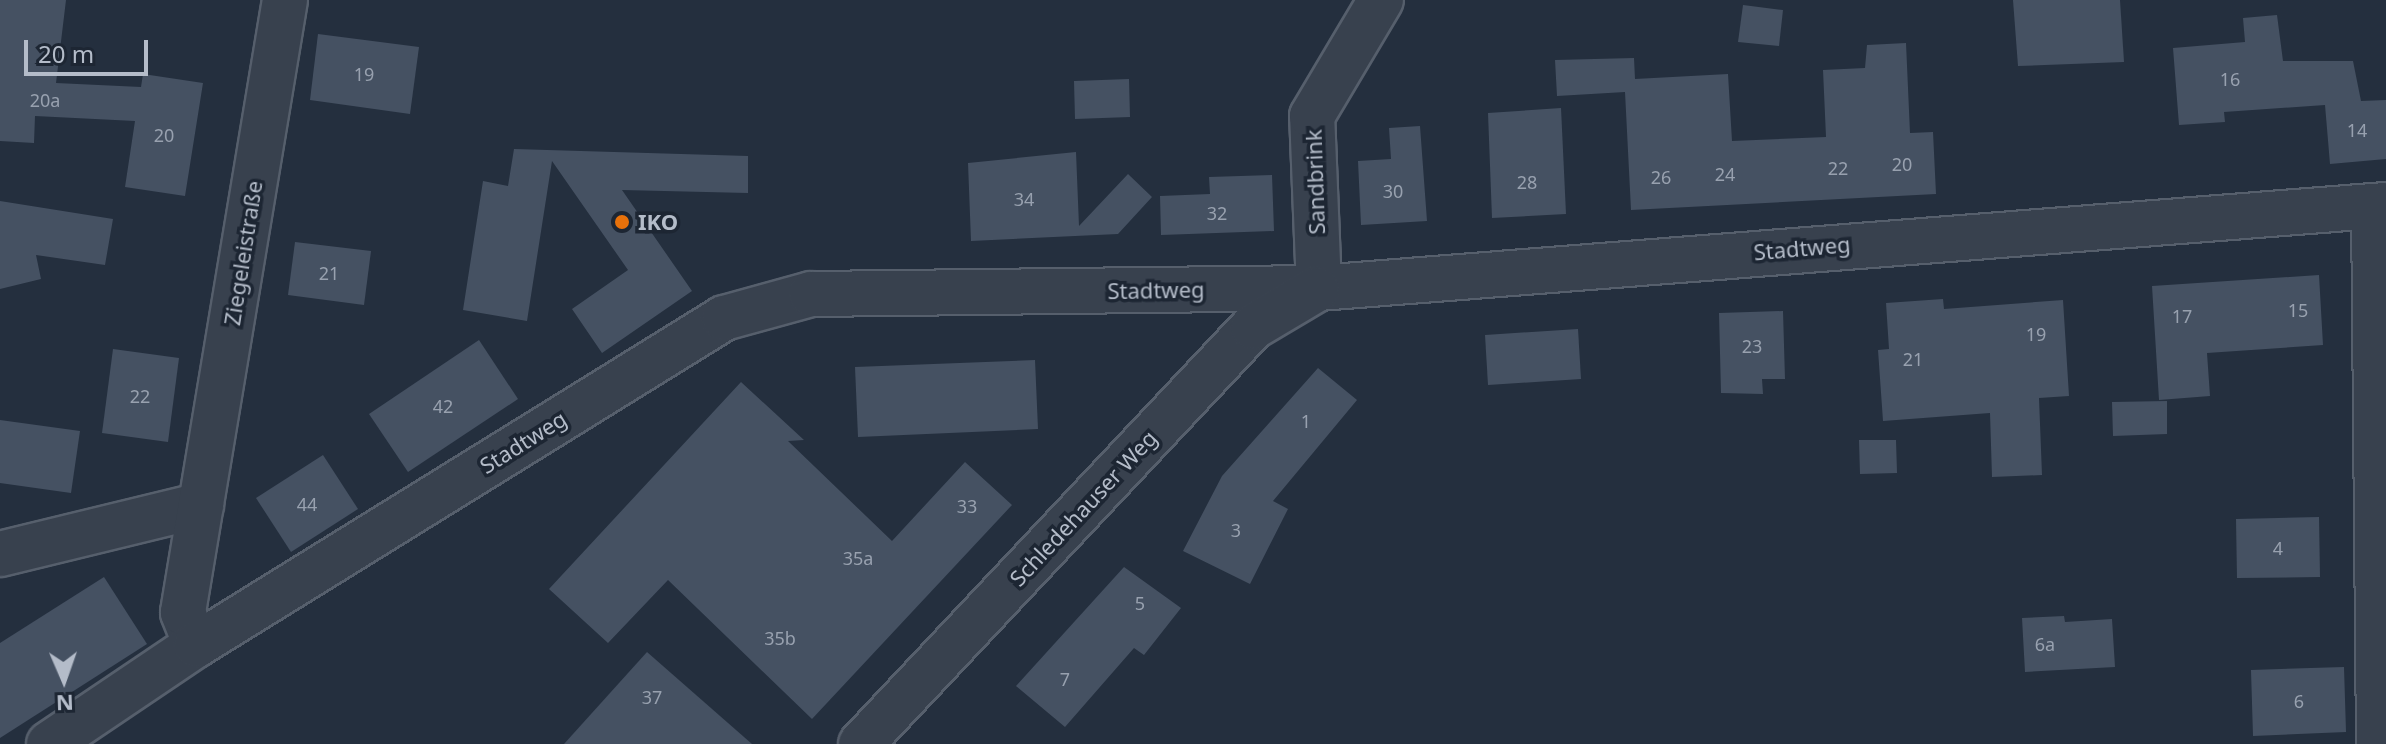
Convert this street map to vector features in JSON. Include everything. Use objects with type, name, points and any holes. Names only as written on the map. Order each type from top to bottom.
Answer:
[{"type":"street","name":"Ziegeleistraße","points":[[196,645],[183,612],[285,0]]},
{"type":"street","name":"Sandbrink","points":[[1319,288],[1312,116],[1381,0]]},
{"type":"street","points":[[2379,744],[2380,205]]},
{"type":"street","name":"Stadtweg","points":[[49,744],[196,645],[724,318],[811,294],[1319,288],[2380,205]]},
{"type":"street","name":"Schledehauser Weg","points":[[861,744],[1253,327],[1319,288]]},
{"type":"street","points":[[0,554],[201,505]]},
{"type":"building","points":[[0,0],[66,0],[56,83],[141,87],[143,74],[203,83],[185,196],[125,187],[135,121],[35,116],[34,143],[0,141]]},
{"type":"building","points":[[2013,0],[2120,0],[2124,62],[2018,66]]},
{"type":"building","points":[[1743,5],[1783,10],[1779,46],[1738,42]]},
{"type":"building","points":[[2277,15],[2283,61],[2353,61],[2361,101],[2386,100],[2386,159],[2330,164],[2325,105],[2224,112],[2225,122],[2179,125],[2173,48],[2245,42],[2243,18]]},
{"type":"building","points":[[318,34],[419,47],[410,114],[310,100]]},
{"type":"building","points":[[1906,43],[1910,133],[1933,132],[1936,194],[1631,210],[1625,92],[1557,96],[1555,60],[1634,58],[1635,79],[1728,74],[1732,141],[1826,137],[1823,70],[1865,68],[1867,45]]},
{"type":"building","points":[[1129,79],[1130,117],[1075,119],[1074,81]]},
{"type":"building","points":[[1561,108],[1566,214],[1492,218],[1488,113]]},
{"type":"building","points":[[1420,126],[1427,221],[1361,225],[1358,161],[1391,159],[1389,128]]},
{"type":"building","points":[[514,149],[748,156],[748,193],[622,190],[692,291],[602,353],[572,309],[628,270],[552,161],[527,321],[463,310],[483,181],[508,186]]},
{"type":"building","points":[[1076,152],[1079,226],[1128,174],[1152,197],[1118,234],[971,241],[968,163]]},
{"type":"building","points":[[1272,175],[1274,231],[1161,235],[1160,196],[1210,194],[1209,177]]},
{"type":"building","points":[[0,201],[113,219],[105,265],[36,255],[41,279],[0,289]]},
{"type":"building","points":[[295,242],[371,251],[364,305],[288,295]]},
{"type":"building","points":[[2319,275],[2323,345],[2207,353],[2210,396],[2159,400],[2152,286]]},
{"type":"building","points":[[1943,299],[1944,309],[2063,300],[2069,396],[2039,398],[2042,475],[1992,477],[1990,413],[1883,421],[1878,350],[1889,349],[1886,303]]},
{"type":"building","points":[[1783,311],[1785,379],[1762,379],[1763,394],[1721,393],[1719,313]]},
{"type":"building","points":[[1578,329],[1581,379],[1488,385],[1485,335]]},
{"type":"building","points":[[479,340],[518,399],[408,472],[369,414]]},
{"type":"building","points":[[113,349],[179,358],[168,442],[102,433]]},
{"type":"building","points":[[1035,360],[1038,429],[858,437],[855,367]]},
{"type":"building","points":[[1318,368],[1357,400],[1273,501],[1288,509],[1250,584],[1183,551],[1222,476]]},
{"type":"building","points":[[741,382],[804,440],[788,441],[892,541],[965,462],[1012,505],[812,719],[668,580],[608,643],[549,589]]},
{"type":"building","points":[[2167,401],[2167,434],[2113,436],[2112,402]]},
{"type":"building","points":[[0,420],[80,431],[71,493],[0,483]]},
{"type":"building","points":[[1859,440],[1896,440],[1897,473],[1860,474]]},
{"type":"building","points":[[323,455],[358,509],[291,552],[256,498]]},
{"type":"building","points":[[2319,517],[2320,577],[2237,578],[2236,519]]},
{"type":"building","points":[[1124,567],[1181,608],[1144,655],[1134,648],[1065,727],[1016,686]]},
{"type":"building","points":[[104,577],[147,644],[0,738],[0,643]]},
{"type":"building","points":[[2064,616],[2065,622],[2112,619],[2115,667],[2025,672],[2022,618]]},
{"type":"building","points":[[647,652],[752,744],[564,744]]},
{"type":"building","points":[[2344,667],[2346,732],[2253,736],[2251,670]]},
{"type":"place","name":"IKO","points":[[622,222]]}]
